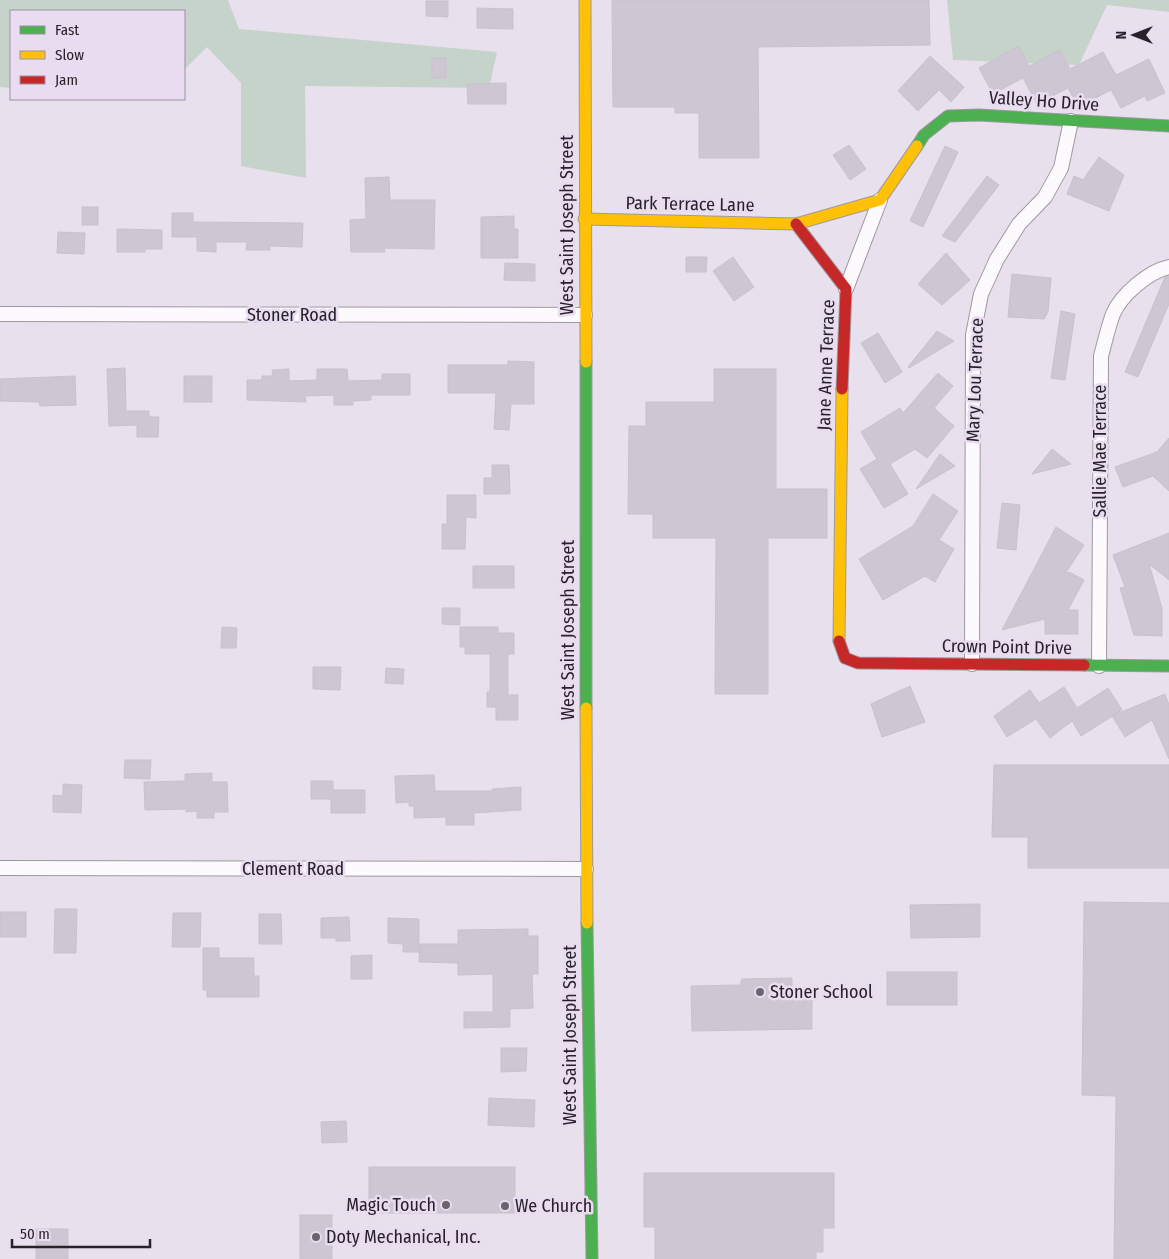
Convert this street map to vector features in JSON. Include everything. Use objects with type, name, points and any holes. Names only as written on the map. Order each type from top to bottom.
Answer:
[{"type":"street","name":"West Saint Joseph Street","points":[[584,0],[587,1048],[592,1259]]},
{"type":"street","name":"Valley Ho Drive","points":[[880,200],[924,135],[948,116],[979,115],[1169,126]]},
{"type":"street","name":"Mary Lou Terrace","points":[[972,664],[973,335],[981,294],[997,259],[1019,224],[1045,197],[1061,168],[1071,121]]},
{"type":"street","points":[[796,224],[880,200]]},
{"type":"street","points":[[846,289],[880,200]]},
{"type":"street","name":"Park Terrace Lane","points":[[584,219],[796,224]]},
{"type":"street","name":"Jane Anne Terrace","points":[[796,224],[846,289],[842,342],[839,645],[845,658]]},
{"type":"street","name":"Sallie Mae Terrace","points":[[1099,666],[1101,356],[1114,312],[1135,286],[1160,269],[1169,267]]},
{"type":"street","name":"Stoner Road","points":[[0,314],[585,315]]},
{"type":"street","name":"Crown Point Drive","points":[[845,658],[858,663],[1169,666]]},
{"type":"street","name":"Clement Road","points":[[0,868],[586,868]]},
{"type":"shaded area","points":[[0,0],[228,0],[239,29],[497,52],[489,88],[305,86],[306,178],[241,166],[241,83],[207,47],[185,69],[185,10],[10,10],[10,88],[0,87]]},
{"type":"shaded area","points":[[947,0],[1169,0],[1169,12],[1107,5],[1079,65],[953,60]]},
{"type":"building","points":[[612,0],[929,0],[930,45],[758,47],[759,158],[699,158],[699,113],[675,113],[675,107],[613,107]]},
{"type":"building","points":[[426,1],[448,1],[448,17],[426,16]]},
{"type":"building","points":[[477,8],[513,9],[513,29],[477,28]]},
{"type":"building","points":[[1019,46],[1029,66],[1060,50],[1070,69],[1103,52],[1116,75],[1149,59],[1165,93],[1147,101],[1145,96],[1121,108],[1111,90],[1078,107],[1068,88],[1037,104],[1023,78],[993,94],[979,68]]},
{"type":"building","points":[[930,56],[964,87],[951,102],[939,90],[918,111],[898,91]]},
{"type":"building","points":[[432,58],[446,58],[446,78],[432,78]]},
{"type":"building","points":[[506,83],[506,104],[468,104],[467,84]]},
{"type":"building","points":[[849,145],[866,169],[850,180],[833,155]]},
{"type":"building","points":[[945,146],[958,152],[923,227],[910,221]]},
{"type":"building","points":[[1099,157],[1124,175],[1109,211],[1067,194],[1074,176],[1083,180]]},
{"type":"building","points":[[987,176],[999,185],[955,242],[942,236]]},
{"type":"building","points":[[389,177],[390,200],[435,200],[434,249],[384,248],[385,252],[351,252],[350,220],[366,219],[365,178]]},
{"type":"building","points":[[82,207],[98,207],[98,225],[82,225]]},
{"type":"building","points":[[172,213],[193,213],[193,222],[303,223],[302,247],[270,246],[270,250],[246,250],[247,242],[216,242],[216,252],[197,251],[197,237],[172,237]]},
{"type":"building","points":[[514,216],[514,229],[518,229],[518,258],[481,258],[481,217]]},
{"type":"building","points":[[117,229],[162,230],[162,249],[145,249],[145,252],[117,252]]},
{"type":"building","points":[[58,232],[85,233],[84,254],[57,253]]},
{"type":"building","points":[[946,253],[970,280],[942,305],[918,284]]},
{"type":"building","points":[[686,257],[707,257],[706,272],[686,272]]},
{"type":"building","points":[[733,257],[754,287],[734,301],[713,271]]},
{"type":"building","points":[[505,263],[535,264],[535,281],[504,280]]},
{"type":"building","points":[[1012,274],[1051,278],[1048,312],[1044,319],[1008,317]]},
{"type":"building","points":[[1169,276],[1169,304],[1138,377],[1125,372],[1165,277]]},
{"type":"building","points":[[1061,311],[1075,314],[1065,380],[1051,378]]},
{"type":"building","points":[[937,331],[954,341],[909,368],[908,367]]},
{"type":"building","points":[[878,333],[902,372],[885,383],[861,343]]},
{"type":"building","points":[[508,361],[534,362],[534,404],[511,404],[509,430],[494,429],[496,393],[448,393],[448,365],[508,365]]},
{"type":"building","points":[[125,368],[126,411],[149,411],[149,417],[159,417],[158,437],[137,437],[137,425],[109,426],[107,369]]},
{"type":"building","points":[[289,369],[289,381],[317,380],[317,369],[347,369],[348,381],[382,380],[382,374],[410,374],[410,395],[371,395],[371,400],[353,401],[353,405],[334,405],[334,395],[305,396],[306,402],[247,400],[247,380],[262,380],[262,376],[273,376],[272,370]]},
{"type":"building","points":[[714,369],[776,369],[776,489],[827,489],[827,538],[768,538],[768,694],[715,694],[716,538],[653,538],[653,514],[628,514],[629,426],[646,426],[646,402],[714,402]]},
{"type":"building","points":[[938,373],[953,386],[934,408],[954,426],[927,458],[915,449],[890,464],[908,494],[884,508],[860,469],[877,459],[861,432],[900,408],[903,413]]},
{"type":"building","points":[[75,376],[76,405],[40,406],[39,402],[0,401],[0,379]]},
{"type":"building","points":[[184,376],[212,376],[212,402],[184,402]]},
{"type":"building","points":[[1169,438],[1169,491],[1153,476],[1123,487],[1115,467],[1157,452]]},
{"type":"building","points":[[1052,449],[1071,464],[1032,474]]},
{"type":"building","points":[[940,454],[955,466],[916,489]]},
{"type":"building","points":[[492,465],[509,465],[510,494],[484,494],[484,478],[492,478]]},
{"type":"building","points":[[933,494],[958,511],[939,540],[954,549],[935,582],[925,576],[883,600],[859,559],[913,526]]},
{"type":"building","points":[[447,495],[476,495],[476,518],[466,517],[465,549],[442,549],[442,524],[447,524]]},
{"type":"building","points":[[1002,503],[1020,505],[1016,550],[997,548]]},
{"type":"building","points":[[1056,527],[1084,545],[1065,574],[1069,572],[1084,580],[1068,610],[1078,610],[1078,634],[1045,634],[1045,619],[1002,630]]},
{"type":"building","points":[[1169,533],[1169,580],[1149,564],[1162,608],[1162,636],[1134,635],[1120,588],[1125,587],[1113,555]]},
{"type":"building","points":[[473,566],[514,566],[514,588],[473,588]]},
{"type":"building","points":[[442,608],[460,608],[460,625],[442,624]]},
{"type":"building","points":[[222,627],[237,628],[236,648],[221,648]]},
{"type":"building","points":[[460,627],[498,627],[498,633],[514,633],[514,654],[508,654],[508,695],[518,695],[518,720],[496,720],[496,707],[487,707],[487,692],[490,692],[490,654],[465,654],[465,647],[460,647]]},
{"type":"building","points":[[313,667],[341,667],[340,690],[313,689]]},
{"type":"building","points":[[386,668],[404,669],[403,684],[385,683]]},
{"type":"building","points":[[910,686],[925,722],[882,737],[871,704]]},
{"type":"building","points":[[1064,687],[1077,708],[1108,688],[1122,710],[1081,736],[1072,721],[1050,738],[1036,719],[1007,737],[994,716],[1030,690],[1039,703]]},
{"type":"building","points":[[1165,694],[1169,705],[1169,759],[1152,720],[1125,737],[1112,716]]},
{"type":"building","points":[[125,760],[151,760],[150,779],[124,778]]},
{"type":"building","points":[[994,765],[1169,765],[1169,868],[1028,868],[1028,837],[992,837]]},
{"type":"building","points":[[212,773],[212,782],[227,782],[228,812],[214,812],[214,818],[197,818],[197,811],[186,812],[186,809],[145,810],[144,782],[185,781],[185,774]]},
{"type":"building","points":[[434,775],[435,791],[492,791],[492,789],[521,787],[521,810],[474,813],[474,825],[446,825],[446,817],[414,818],[414,806],[409,806],[409,802],[396,803],[395,776]]},
{"type":"building","points":[[311,781],[333,781],[333,790],[365,790],[365,813],[331,813],[331,799],[311,799]]},
{"type":"building","points":[[63,784],[82,785],[81,813],[53,812],[53,795],[63,796]]},
{"type":"building","points":[[1084,902],[1169,903],[1169,1259],[1114,1259],[1116,1096],[1082,1095]]},
{"type":"building","points":[[980,904],[980,937],[911,938],[910,905]]},
{"type":"building","points":[[55,909],[77,909],[76,953],[54,953]]},
{"type":"building","points":[[0,912],[26,912],[26,937],[0,937]]},
{"type":"building","points":[[173,913],[201,913],[200,947],[172,947]]},
{"type":"building","points":[[259,914],[281,914],[282,944],[259,944]]},
{"type":"building","points":[[349,917],[350,941],[336,941],[336,938],[321,938],[321,918]]},
{"type":"building","points":[[388,918],[419,919],[419,952],[403,952],[403,944],[388,943]]},
{"type":"building","points":[[528,929],[528,936],[538,936],[538,974],[532,974],[533,1008],[510,1009],[510,1027],[464,1028],[464,1012],[493,1012],[493,974],[458,975],[458,963],[419,962],[420,944],[458,944],[458,930]]},
{"type":"building","points":[[203,948],[219,948],[219,958],[254,958],[254,976],[259,976],[259,997],[207,997],[207,990],[203,990]]},
{"type":"building","points":[[372,955],[372,979],[351,979],[351,956]]},
{"type":"building","points":[[887,972],[957,972],[957,1005],[887,1005]]},
{"type":"building","points":[[792,978],[792,988],[812,987],[812,1029],[692,1031],[691,986],[740,985],[742,979]]},
{"type":"building","points":[[501,1048],[527,1048],[526,1071],[501,1072]]},
{"type":"building","points":[[489,1098],[535,1100],[534,1127],[488,1125]]},
{"type":"building","points":[[346,1121],[347,1142],[322,1143],[321,1122]]},
{"type":"building","points":[[369,1167],[515,1167],[515,1213],[369,1213]]},
{"type":"building","points":[[644,1173],[834,1173],[834,1228],[823,1228],[823,1252],[816,1252],[816,1259],[655,1259],[655,1227],[644,1227]]},
{"type":"building","name":"Doty Mechanical, Inc.","points":[[300,1215],[332,1215],[332,1259],[300,1259]]},
{"type":"building","points":[[36,1229],[68,1229],[68,1259],[36,1259]]},
{"type":"traffic: fast","points":[[917,146],[924,135],[948,116],[979,115],[1169,126]]},
{"type":"traffic: fast","points":[[586,362],[586,708]]},
{"type":"traffic: fast","points":[[1084,665],[1169,666]]},
{"type":"traffic: fast","points":[[587,923],[592,1259]]},
{"type":"traffic: slow","points":[[585,0],[586,362]]},
{"type":"traffic: slow","points":[[584,219],[796,224],[880,200],[917,146]]},
{"type":"traffic: slow","points":[[839,641],[842,389]]},
{"type":"traffic: slow","points":[[586,708],[587,923]]},
{"type":"traffic: jam","points":[[796,224],[846,289],[842,389]]},
{"type":"traffic: jam","points":[[839,641],[845,658],[858,663],[1084,665]]},
{"type":"place","name":"Stoner School","points":[[760,992]]},
{"type":"place","name":"Magic Touch","points":[[446,1205]]},
{"type":"place","name":"We Church","points":[[505,1206]]},
{"type":"place","name":"Doty Mechanical, Inc.","points":[[316,1237]]}]
